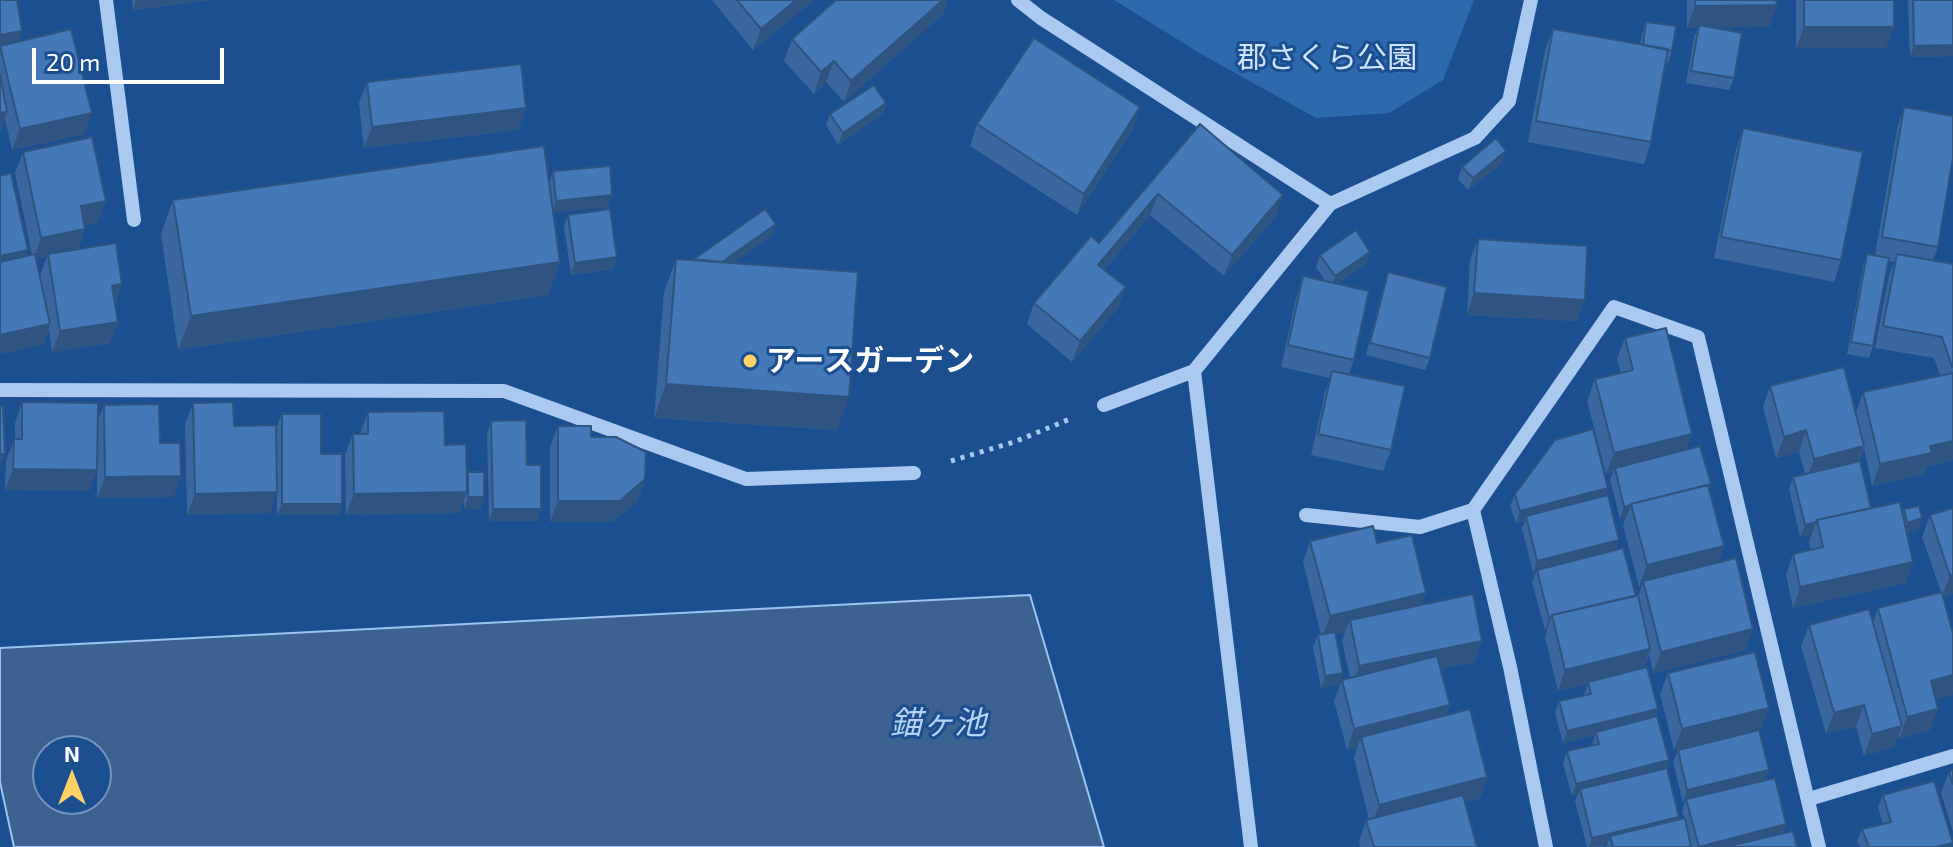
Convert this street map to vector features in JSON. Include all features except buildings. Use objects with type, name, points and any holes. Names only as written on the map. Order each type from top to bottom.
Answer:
[{"type":"street","points":[[106,0],[134,220]]},
{"type":"street","points":[[1018,0],[1041,18],[1330,204]]},
{"type":"street","points":[[1104,405],[1194,371],[1330,204],[1475,138],[1509,101],[1531,0]]},
{"type":"street","points":[[1306,515],[1420,527],[1473,510],[1614,307],[1698,337],[1819,847]]},
{"type":"street","points":[[1194,371],[1251,847]]},
{"type":"street","points":[[0,390],[504,391],[746,479],[914,473]]},
{"type":"street","points":[[1473,510],[1510,667],[1546,847]]},
{"type":"street","points":[[1809,799],[1953,756]]},
{"type":"path","points":[[914,473],[1014,442],[1104,405]]},
{"type":"green space","name":"郡さくら公園","points":[[1114,0],[1474,0],[1443,80],[1389,113],[1316,118],[1201,54]]},
{"type":"water","name":"錨ヶ池","points":[[1030,595],[1104,847],[14,847],[0,782],[0,648]]},
{"type":"place","name":"アースガーデン","points":[[750,361]]}]
